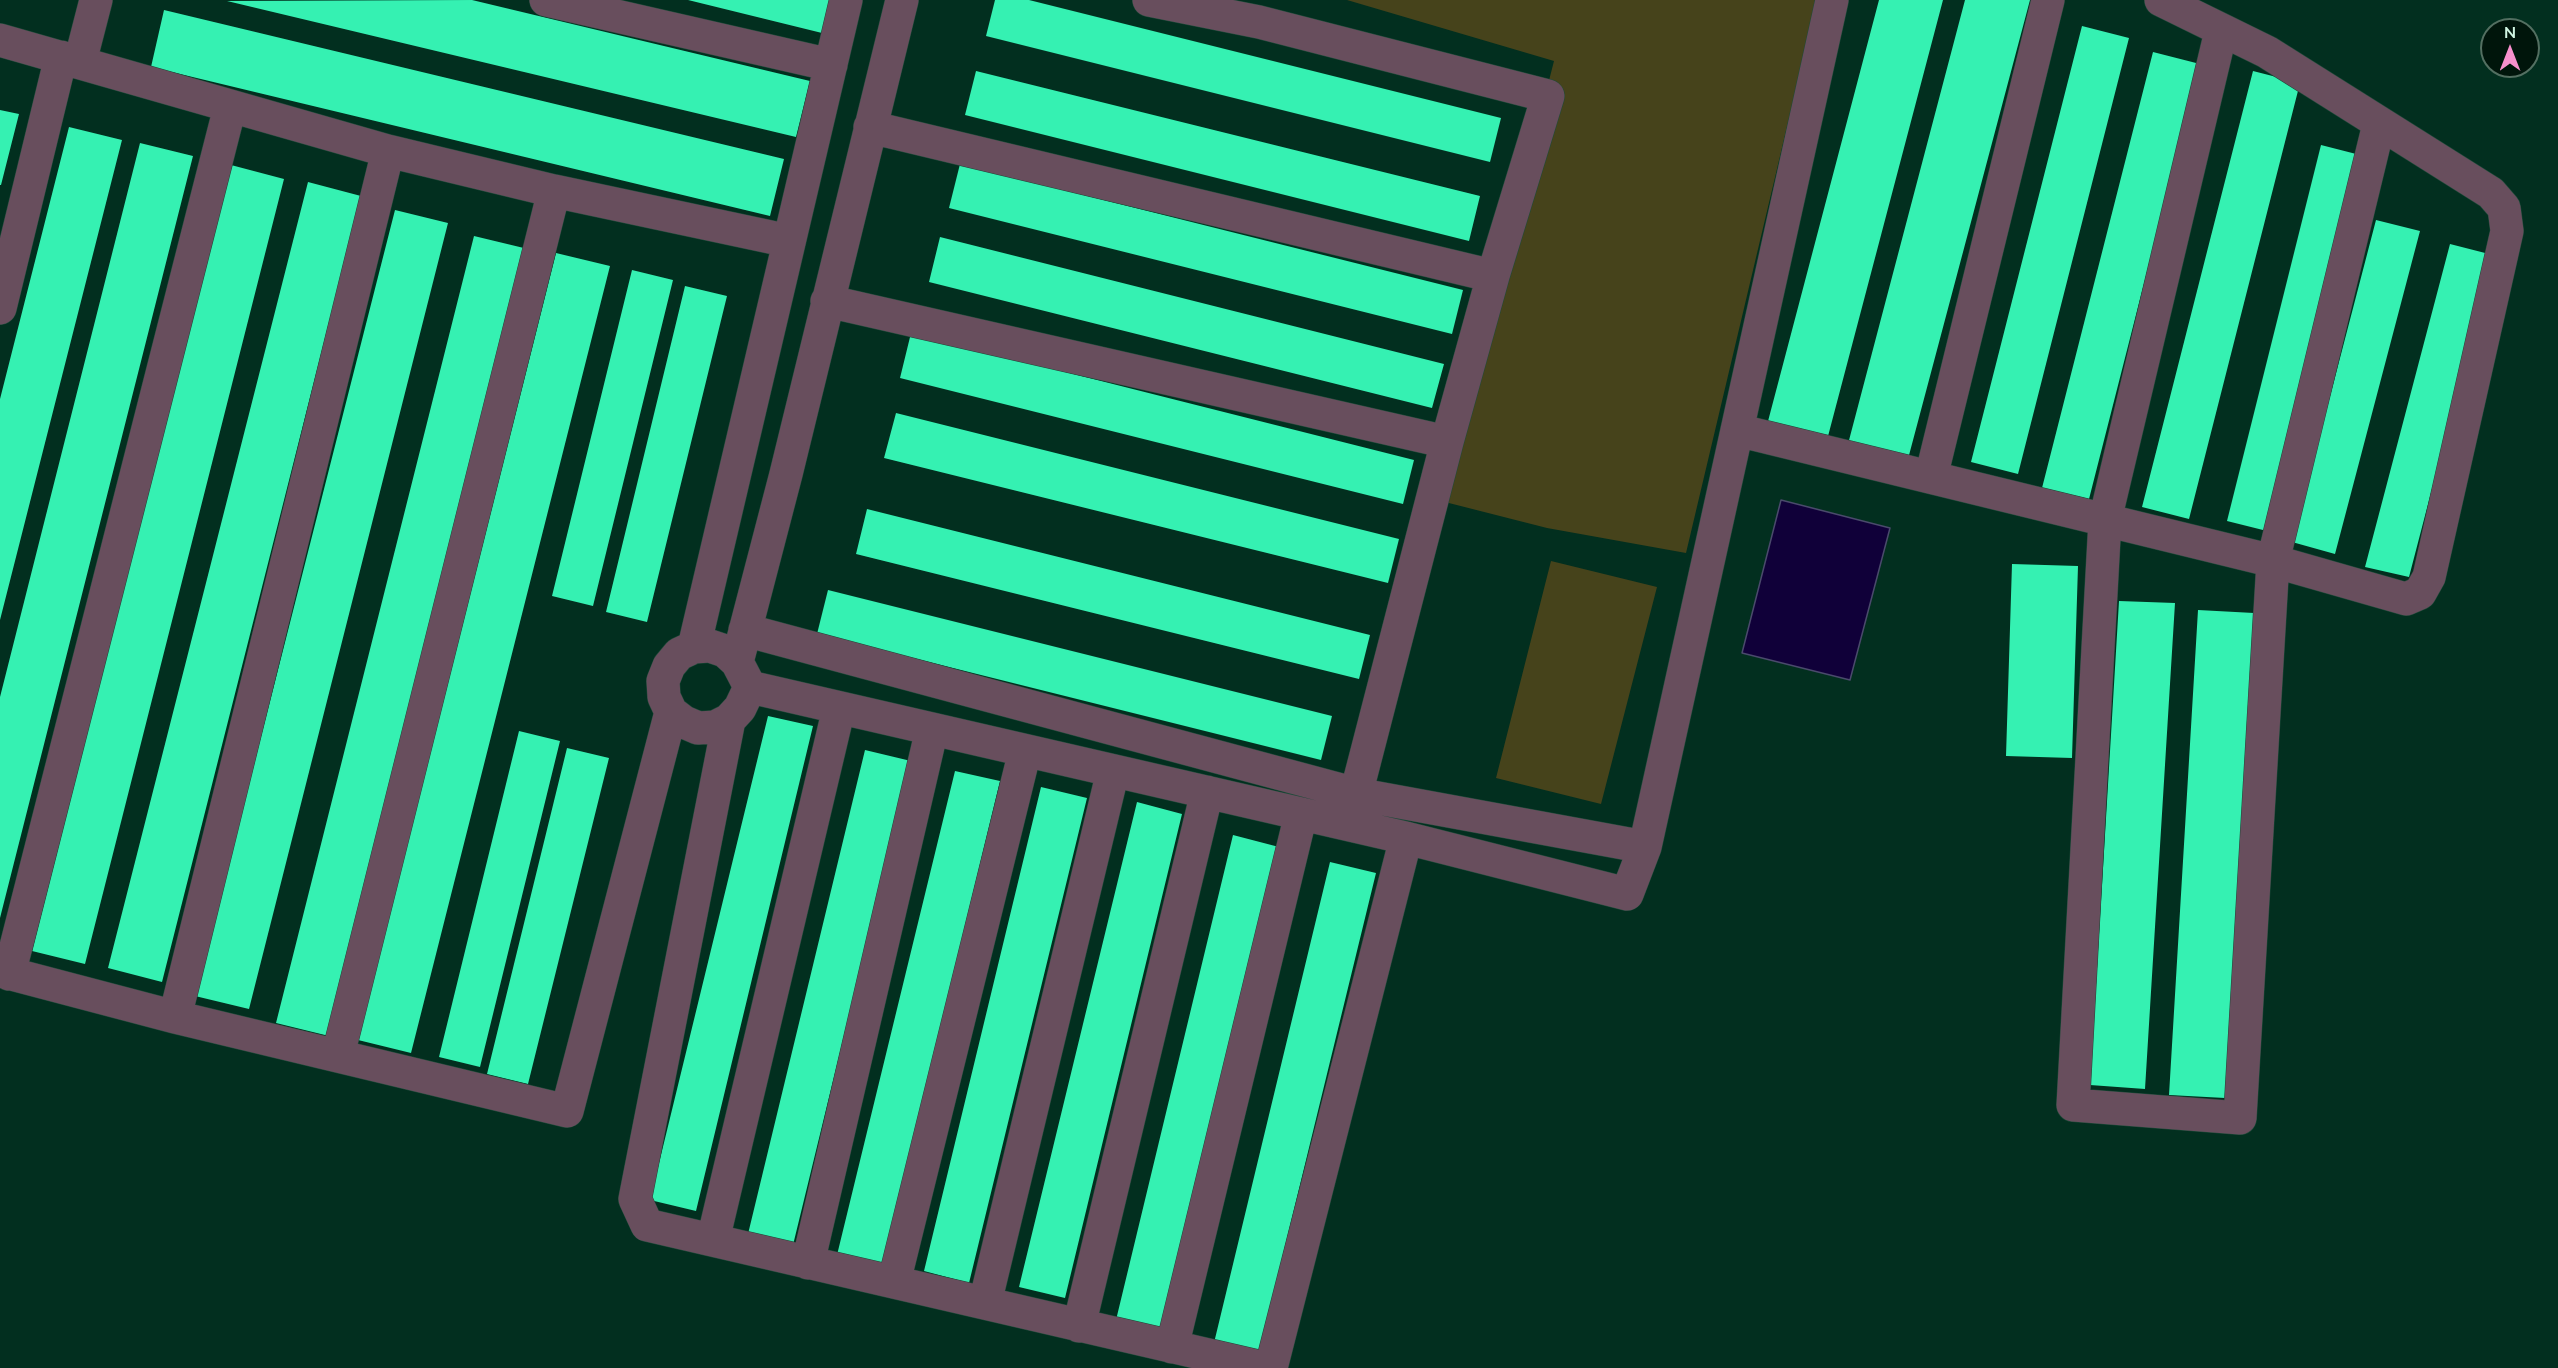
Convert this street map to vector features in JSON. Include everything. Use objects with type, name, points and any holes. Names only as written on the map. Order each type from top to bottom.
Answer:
[{"type":"lane","points":[[0,308],[71,59],[96,0]]},
{"type":"lane","points":[[546,0],[831,65]]},
{"type":"lane","points":[[694,647],[846,0]]},
{"type":"lane","points":[[902,0],[786,474],[745,630],[744,675],[740,708],[729,720],[715,727],[698,728],[684,722],[671,712],[664,697],[663,681],[669,666],[679,654],[694,647],[710,646],[725,651],[744,675],[839,708],[1406,838],[1627,894],[1645,847],[1832,0]]},
{"type":"lane","points":[[1149,0],[1262,11],[1548,96],[1493,276],[1447,442],[1356,794]]},
{"type":"lane","points":[[1931,477],[2048,0]]},
{"type":"lane","points":[[1737,430],[2273,561],[2406,598],[2420,593],[2429,577],[2507,231],[2504,208],[2491,193],[2267,52],[2161,0]]},
{"type":"lane","points":[[2221,31],[2105,520],[2073,1105],[2240,1118],[2273,561],[2379,124]]},
{"type":"lane","points":[[0,40],[388,151],[554,191],[789,241]]},
{"type":"lane","points":[[230,107],[4,973],[175,1017],[567,1111],[671,712]]},
{"type":"lane","points":[[870,127],[1493,276]]},
{"type":"lane","points":[[175,1017],[388,151]]},
{"type":"lane","points":[[338,1055],[554,191]]},
{"type":"lane","points":[[827,301],[1447,442]]},
{"type":"lane","points":[[745,630],[1356,794],[1645,847]]},
{"type":"lane","points":[[713,1240],[839,708]]},
{"type":"lane","points":[[729,720],[635,1199],[646,1225],[1265,1368]]},
{"type":"lane","points":[[808,1263],[932,729]]},
{"type":"lane","points":[[894,1282],[1025,751]]},
{"type":"lane","points":[[985,1303],[1113,771]]},
{"type":"lane","points":[[1080,1326],[1207,792]]},
{"type":"lane","points":[[1172,1347],[1301,814]]},
{"type":"lane","points":[[1271,1368],[1406,838]]},
{"type":"shaded area","points":[[1347,0],[1817,0],[1686,553],[1547,528],[1441,501],[1554,61]]},
{"type":"shaded area","points":[[1781,500],[1890,528],[1850,680],[1742,653]]},
{"type":"shaded area","points":[[1551,561],[1657,587],[1601,804],[1496,778]]},
{"type":"building","points":[[472,0],[810,81],[796,137],[227,1]]},
{"type":"building","points":[[688,0],[831,0],[822,33]]},
{"type":"building","points":[[995,0],[1029,0],[1501,118],[1490,162],[986,36]]},
{"type":"building","points":[[1879,0],[1943,0],[1827,440],[1767,425]]},
{"type":"building","points":[[1965,0],[2030,0],[1908,459],[1848,444]]},
{"type":"building","points":[[164,10],[784,159],[770,216],[151,67]]},
{"type":"building","points":[[2082,26],[2129,38],[2018,474],[1971,462]]},
{"type":"building","points":[[2153,52],[2200,64],[2089,499],[2042,488]]},
{"type":"building","points":[[976,71],[1480,196],[1469,241],[965,115]]},
{"type":"building","points":[[2253,71],[2300,83],[2189,519],[2142,507]]},
{"type":"building","points":[[0,110],[19,114],[1,185],[0,185]]},
{"type":"building","points":[[69,127],[122,140],[0,620],[0,399]]},
{"type":"building","points":[[140,143],[193,156],[0,918],[0,697]]},
{"type":"building","points":[[2321,145],[2364,156],[2271,532],[2227,521]]},
{"type":"building","points":[[960,164],[1463,290],[1452,334],[949,208]]},
{"type":"building","points":[[231,165],[284,179],[85,964],[32,951]]},
{"type":"building","points":[[308,182],[361,196],[162,982],[108,968]]},
{"type":"building","points":[[395,210],[448,223],[249,1009],[195,996]]},
{"type":"building","points":[[2376,220],[2420,231],[2335,554],[2292,542]]},
{"type":"building","points":[[474,236],[528,249],[329,1036],[276,1023]]},
{"type":"building","points":[[940,237],[1444,364],[1432,408],[929,282]]},
{"type":"building","points":[[2450,244],[2493,255],[2409,577],[2365,567]]},
{"type":"building","points":[[556,253],[610,266],[411,1053],[358,1040]]},
{"type":"building","points":[[632,270],[673,280],[593,606],[552,596]]},
{"type":"building","points":[[685,286],[727,296],[647,622],[606,612]]},
{"type":"building","points":[[911,333],[1414,460],[1403,504],[900,378]]},
{"type":"building","points":[[896,413],[1399,539],[1388,583],[884,458]]},
{"type":"building","points":[[867,509],[1370,635],[1359,679],[856,554]]},
{"type":"building","points":[[2012,564],[2078,566],[2072,758],[2006,756]]},
{"type":"building","points":[[828,590],[1332,716],[1321,760],[817,634]]},
{"type":"building","points":[[2119,601],[2175,603],[2145,1089],[2090,1085]]},
{"type":"building","points":[[2198,610],[2254,613],[2225,1098],[2169,1095]]},
{"type":"building","points":[[768,716],[813,726],[696,1211],[650,1200]]},
{"type":"building","points":[[519,731],[560,741],[480,1067],[439,1057]]},
{"type":"building","points":[[567,748],[609,758],[528,1084],[487,1074]]},
{"type":"building","points":[[865,750],[911,761],[793,1245],[748,1234]]},
{"type":"building","points":[[955,771],[1000,781],[883,1266],[837,1255]]},
{"type":"building","points":[[1041,787],[1087,798],[969,1283],[924,1271]]},
{"type":"building","points":[[1137,802],[1182,814],[1065,1298],[1019,1287]]},
{"type":"building","points":[[1233,835],[1279,847],[1161,1331],[1116,1320]]},
{"type":"building","points":[[1330,862],[1376,873],[1258,1357],[1213,1347]]}]
